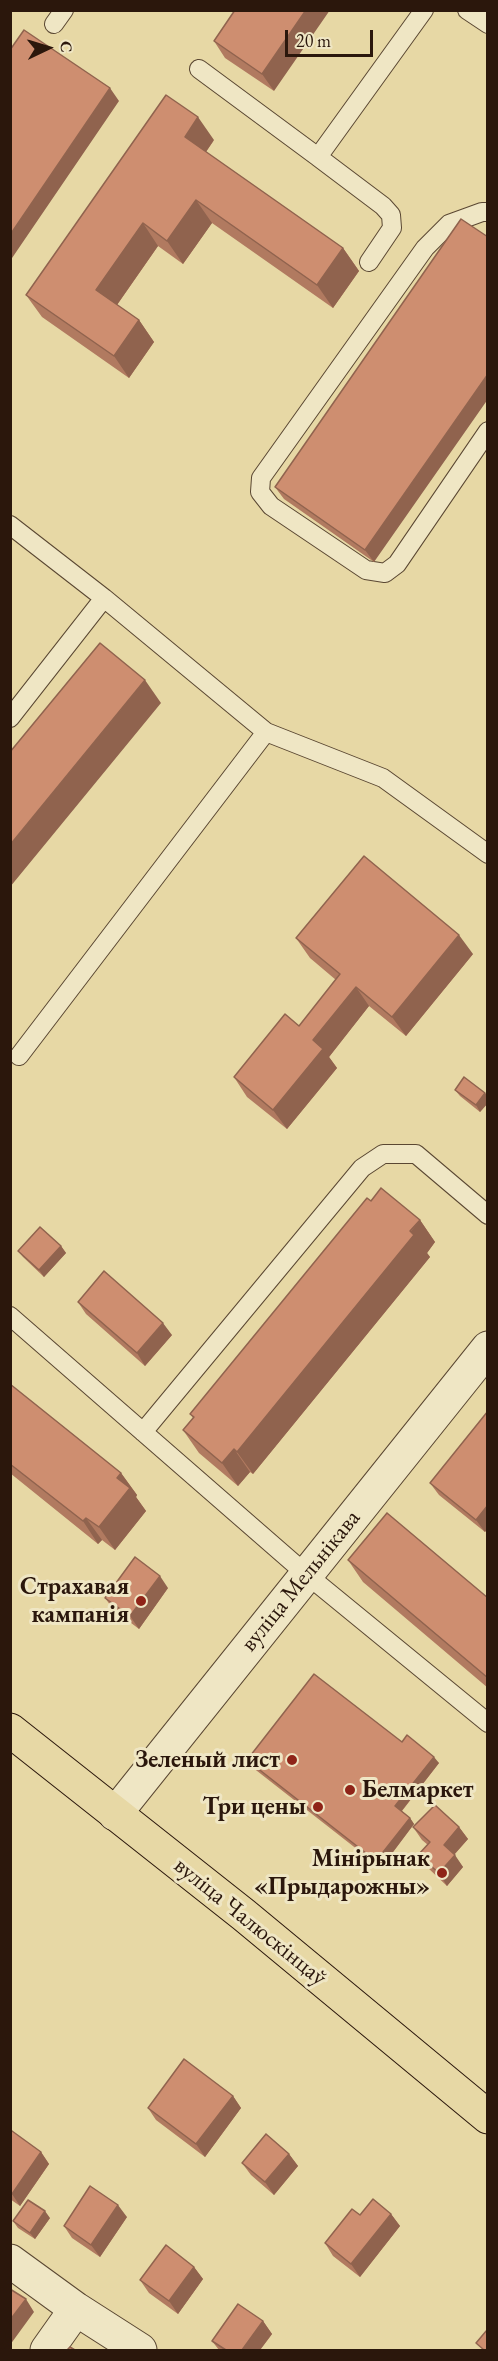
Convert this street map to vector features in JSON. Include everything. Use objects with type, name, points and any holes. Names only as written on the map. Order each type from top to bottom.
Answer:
[{"type":"main road","name":"вуліца Чалюскінцаў","points":[[10,1730],[244,1915],[488,2117]]},
{"type":"street","name":"вуліца Мельнікава","points":[[115,1814],[488,1348]]},
{"type":"street","points":[[10,2261],[76,2309],[140,2350]]},
{"type":"street","points":[[47,2350],[76,2309]]},
{"type":"lane","points":[[318,157],[424,10]]},
{"type":"lane","points":[[467,10],[488,24]]},
{"type":"lane","points":[[199,69],[318,157],[391,215],[392,228],[369,262]]},
{"type":"lane","points":[[488,213],[482,212],[449,224],[425,248],[261,478],[260,492],[272,506],[366,570],[385,573],[397,564],[488,431]]},
{"type":"lane","points":[[10,525],[104,598],[266,732],[383,778],[488,854]]},
{"type":"lane","points":[[10,718],[104,598]]},
{"type":"lane","points":[[19,1056],[266,732]]},
{"type":"lane","points":[[143,1432],[362,1168],[382,1154],[417,1154],[488,1215]]},
{"type":"lane","points":[[10,1316],[306,1574],[488,1723]]},
{"type":"building","points":[[235,10],[306,10],[262,74],[214,41]]},
{"type":"building","points":[[24,30],[110,88],[10,235],[10,50]]},
{"type":"building","points":[[166,95],[198,117],[185,137],[343,248],[317,285],[196,200],[167,241],[143,223],[96,290],[139,320],[114,356],[26,295]]},
{"type":"building","points":[[461,219],[488,237],[488,374],[365,550],[275,487]]},
{"type":"building","points":[[100,643],[145,680],[10,845],[10,752]]},
{"type":"building","points":[[364,856],[459,935],[392,1017],[356,987],[313,1040],[323,1049],[273,1110],[234,1077],[285,1014],[299,1026],[340,974],[296,938]]},
{"type":"building","points":[[464,1077],[485,1093],[476,1105],[455,1090]]},
{"type":"building","points":[[381,1188],[420,1220],[410,1231],[414,1235],[237,1452],[234,1449],[222,1463],[183,1430],[194,1417],[190,1414],[367,1198],[371,1201]]},
{"type":"building","points":[[40,1227],[61,1246],[39,1270],[18,1251]]},
{"type":"building","points":[[104,1271],[163,1323],[137,1353],[78,1302]]},
{"type":"building","points":[[10,1384],[121,1473],[117,1478],[130,1488],[99,1527],[86,1518],[83,1521],[10,1464]]},
{"type":"building","points":[[488,1411],[488,1505],[476,1520],[430,1483]]},
{"type":"building","points":[[387,1513],[488,1598],[488,1678],[348,1560]]},
{"type":"building","points":[[135,1557],[160,1576],[130,1616],[105,1598]]},
{"type":"building","name":"Белмаркет","points":[[314,1674],[402,1742],[407,1735],[434,1757],[395,1806],[410,1818],[376,1861],[247,1760]]},
{"type":"building","points":[[435,1805],[459,1827],[444,1845],[455,1855],[439,1873],[418,1855],[430,1842],[413,1827]]},
{"type":"building","points":[[184,2059],[233,2096],[196,2144],[148,2108]]},
{"type":"building","points":[[12,2131],[41,2152],[12,2194],[10,2193],[10,2133]]},
{"type":"building","points":[[266,2134],[289,2154],[265,2182],[242,2163]]},
{"type":"building","points":[[90,2186],[118,2205],[91,2245],[64,2226]]},
{"type":"building","points":[[373,2199],[391,2214],[351,2264],[325,2243],[352,2209],[360,2215]]},
{"type":"building","points":[[28,2200],[45,2211],[30,2233],[13,2221]]},
{"type":"building","points":[[166,2245],[194,2267],[169,2301],[140,2280]]},
{"type":"building","points":[[10,2289],[26,2299],[10,2320]]},
{"type":"building","points":[[238,2304],[263,2321],[242,2350],[226,2350],[212,2341]]},
{"type":"building","points":[[487,2330],[488,2350],[484,2350],[476,2343]]},
{"type":"place","name":"Страхавая кампанія","points":[[141,1601]]},
{"type":"place","name":"Зеленый лист","points":[[292,1760]]},
{"type":"place","name":"Белмаркет","points":[[350,1790]]},
{"type":"place","name":"Три цены","points":[[318,1807]]},
{"type":"place","name":"Мінірынак «Прыдарожны»","points":[[442,1873]]}]
